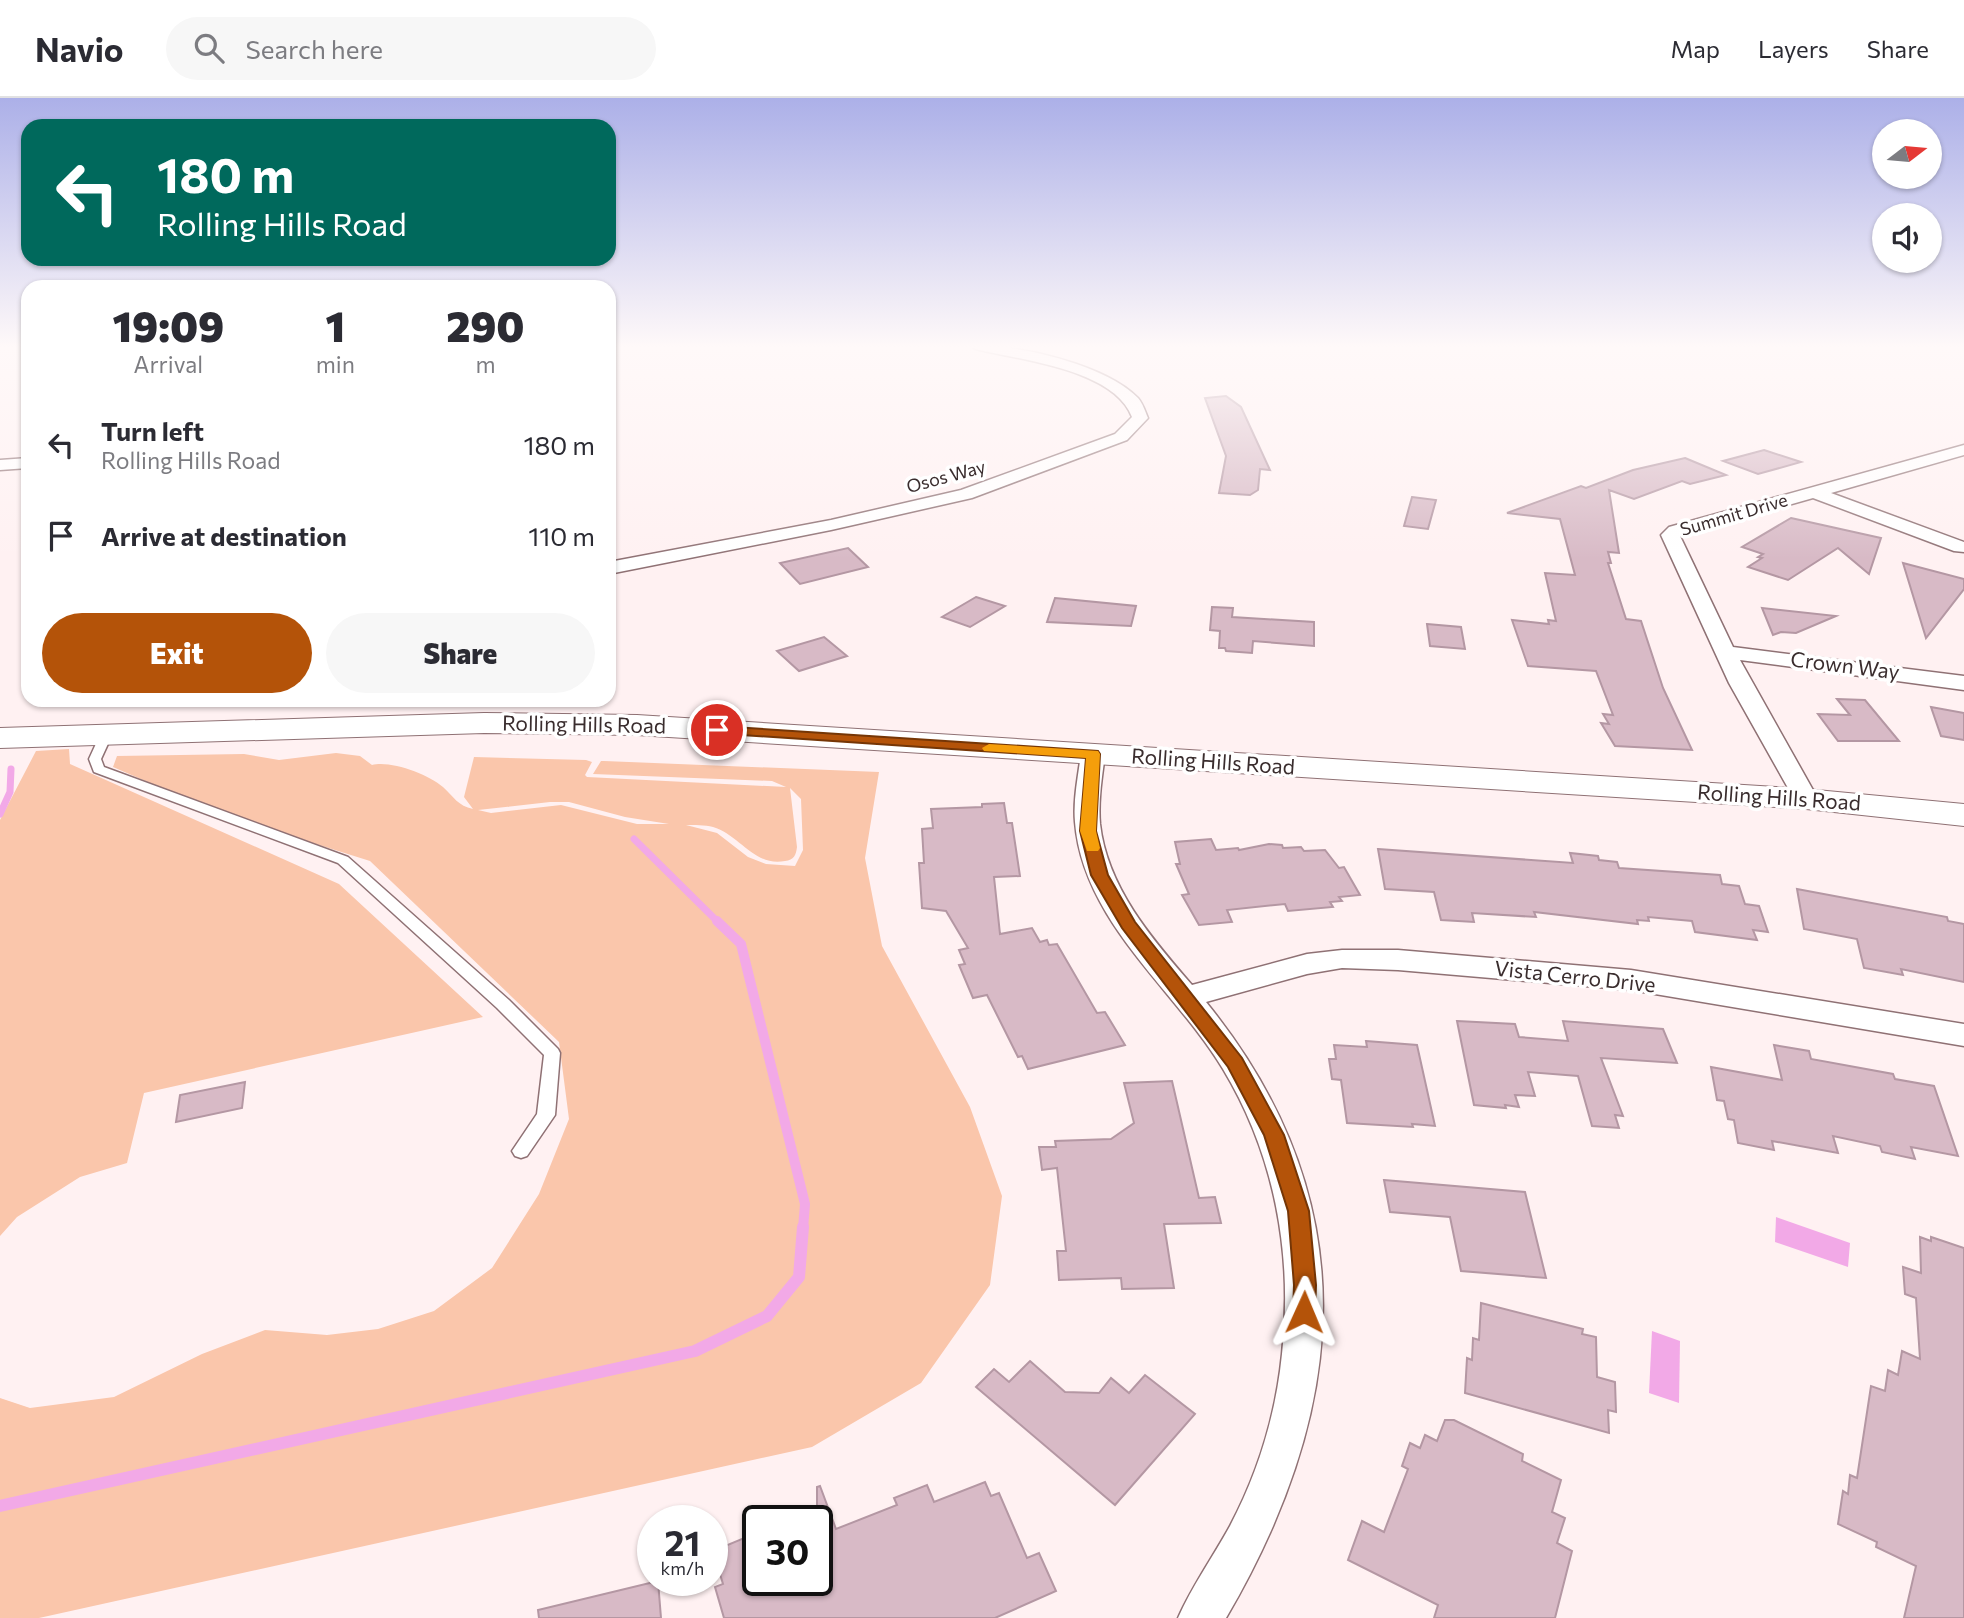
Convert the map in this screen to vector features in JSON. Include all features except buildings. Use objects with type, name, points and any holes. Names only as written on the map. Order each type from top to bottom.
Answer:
[{"type":"street","name":"Osos Way","points":[[616,567],[819,527],[966,494],[1121,437],[1140,417]]},
{"type":"street","name":"Summit Drive","points":[[1806,799],[1740,683],[1670,535],[1675,531],[1964,450]]},
{"type":"street","points":[[0,465],[21,464]]},
{"type":"street","points":[[1814,492],[1961,547]]},
{"type":"street","name":"Crown Way","points":[[1726,652],[1964,683]]},
{"type":"street","name":"Rolling Hills Road","points":[[0,738],[423,724],[637,725],[1806,799],[1964,815]]},
{"type":"street","points":[[1093,754],[1088,831],[1100,875],[1128,925],[1187,997],[1235,1063],[1274,1135],[1298,1211],[1305,1285],[1301,1366],[1280,1458],[1239,1555],[1201,1618]]},
{"type":"street","name":"Vista Cerro Drive","points":[[1187,997],[1307,964],[1342,960],[1398,960],[1631,980],[1964,1035]]},
{"type":"lane","points":[[106,735],[95,759],[99,769],[343,860],[503,1004],[552,1052],[545,1115],[521,1151]]},
{"type":"shaded area","points":[[69,749],[70,764],[339,884],[483,1017],[144,1093],[127,1163],[80,1177],[17,1217],[0,1236],[0,820],[36,751]]},
{"type":"shaded area","points":[[336,753],[360,756],[372,765],[389,764],[428,777],[460,803],[473,809],[464,797],[474,757],[586,760],[592,762],[585,775],[587,777],[786,787],[772,781],[593,774],[601,761],[879,772],[865,858],[882,946],[970,1107],[1002,1196],[990,1285],[921,1383],[812,1447],[39,1618],[0,1618],[0,1398],[30,1408],[114,1397],[202,1354],[265,1330],[327,1335],[378,1329],[434,1311],[492,1268],[539,1194],[569,1119],[559,1042],[370,861],[224,815],[113,767],[117,756],[244,754],[279,760]],"holes":[[[790,788],[801,799],[803,850],[795,866],[766,864],[748,857],[717,833],[686,825],[703,825],[723,831],[764,859],[774,862],[791,860],[797,847]],[[569,802],[625,817],[669,824],[637,824],[561,805],[491,813],[478,810]]]},
{"type":"shaded area","points":[[1776,1217],[1850,1243],[1848,1267],[1775,1242]]},
{"type":"shaded area","points":[[1652,1331],[1680,1341],[1679,1403],[1649,1393]]},
{"type":"waterway","points":[[0,814],[10,792],[11,769]]},
{"type":"waterway","points":[[634,839],[719,923]]},
{"type":"waterway","points":[[717,921],[741,944],[805,1204],[803,1229]]},
{"type":"waterway","points":[[0,1506],[695,1351],[767,1316],[799,1277],[803,1227]]},
{"type":"slow traffic","points":[[989,748],[1093,754],[1088,831],[1092,848]]},
{"type":"route","points":[[717,730],[1093,754],[1088,831],[1100,875],[1128,925],[1187,997],[1235,1063],[1274,1135],[1298,1211],[1305,1285],[1304,1312]]}]
